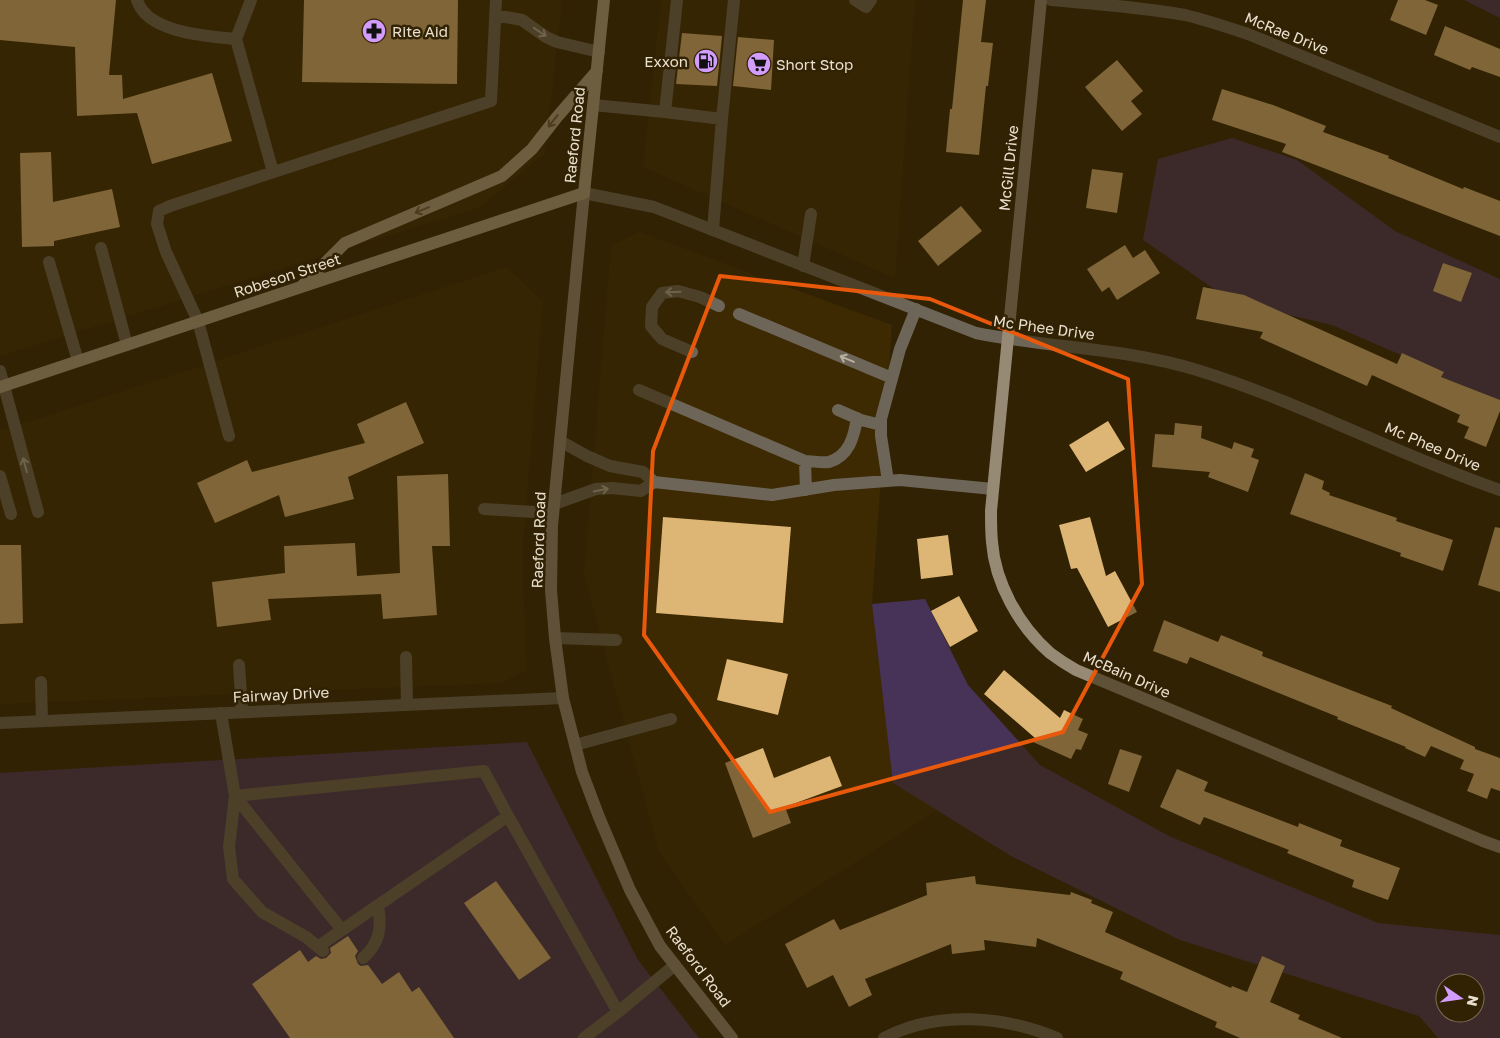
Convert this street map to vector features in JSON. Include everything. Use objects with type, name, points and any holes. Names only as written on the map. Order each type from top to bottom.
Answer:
[{"type":"main road","name":"Raeford Road","points":[[584,193],[604,0]]},
{"type":"main road","points":[[300,287],[345,243],[502,176],[532,149],[557,116],[597,71]]},
{"type":"main road","name":"Robeson Street","points":[[2,386],[584,193]]},
{"type":"street","points":[[137,0],[139,8],[154,22],[184,32],[236,39]]},
{"type":"street","points":[[251,0],[236,39],[273,172]]},
{"type":"street","points":[[229,436],[198,321],[166,252],[158,224],[159,212],[170,206],[491,101],[496,0]]},
{"type":"street","points":[[665,112],[677,0]]},
{"type":"street","points":[[714,230],[722,119],[734,0]]},
{"type":"street","points":[[855,0],[866,7],[871,0]]},
{"type":"street","name":"McGill Drive","points":[[1008,339],[1041,0]]},
{"type":"street","name":"McRae Drive","points":[[1051,0],[1155,10],[1217,24],[1248,34],[1500,137]]},
{"type":"street","points":[[495,15],[522,20],[546,37],[557,42],[599,52]]},
{"type":"street","points":[[593,106],[722,119]]},
{"type":"street","name":"Mc Phee Drive","points":[[584,193],[654,207],[976,333],[1008,339],[1133,355],[1195,369],[1256,390],[1500,490]]},
{"type":"street","name":"Raeford Road","points":[[584,193],[554,509],[551,590],[563,698],[582,772],[630,890],[660,946],[732,1038]]},
{"type":"street","points":[[803,266],[812,214]]},
{"type":"street","points":[[101,248],[127,345]]},
{"type":"street","points":[[49,262],[78,361]]},
{"type":"street","points":[[692,352],[662,339],[651,326],[652,308],[662,293],[678,291],[700,297],[720,306]]},
{"type":"street","points":[[888,481],[881,425],[900,349],[916,309]]},
{"type":"street","points":[[739,314],[892,378]]},
{"type":"street","name":"McBain Drive","points":[[1008,339],[993,489],[992,542],[994,558],[1004,589],[1028,629],[1050,652],[1076,670],[1092,678],[1483,842],[1500,846]]},
{"type":"street","points":[[0,372],[2,386],[38,512]]},
{"type":"street","points":[[639,390],[805,460],[828,462],[846,452],[855,434],[856,418]]},
{"type":"street","points":[[838,410],[856,418],[881,425]]},
{"type":"street","points":[[560,441],[610,466],[643,472],[654,482],[772,496],[834,485],[900,480],[993,489]]},
{"type":"street","points":[[805,460],[806,490]]},
{"type":"street","points":[[0,476],[12,514]]},
{"type":"street","points":[[484,509],[554,509],[596,489],[612,488],[642,491],[654,482]]},
{"type":"street","points":[[555,638],[616,640]]},
{"type":"street","points":[[406,657],[407,705]]},
{"type":"street","points":[[239,664],[242,712]]},
{"type":"street","points":[[41,682],[42,721]]},
{"type":"street","name":"Fairway Drive","points":[[0,723],[563,698]]},
{"type":"street","points":[[221,713],[235,796],[229,846],[234,879],[262,912],[306,937],[321,949],[342,930],[508,816]]},
{"type":"street","points":[[575,744],[671,719]]},
{"type":"street","points":[[235,796],[484,771],[618,1012]]},
{"type":"street","points":[[235,796],[342,930]]},
{"type":"street","points":[[363,958],[372,950],[378,934],[381,921],[378,906]]},
{"type":"street","points":[[584,1038],[674,965]]},
{"type":"street","points":[[884,1038],[916,1026],[947,1020],[979,1019],[1010,1023],[1041,1031],[1057,1038]]},
{"type":"highlighted area","points":[[720,276],[930,299],[1128,379],[1142,584],[1063,732],[770,812],[644,635],[653,451]]},
{"type":"shaded area","points":[[0,0],[562,0],[545,153],[480,207],[0,356]]},
{"type":"shaded area","points":[[661,0],[915,0],[895,278],[643,167]]},
{"type":"shaded area","points":[[1464,0],[1500,0],[1500,18]]},
{"type":"shaded area","points":[[1232,138],[1297,160],[1395,231],[1500,279],[1500,410],[1490,407],[1417,362],[1332,325],[1233,302],[1143,240],[1158,159]]},
{"type":"shaded area","points":[[639,232],[892,325],[872,604],[884,705],[1006,767],[725,945],[659,852],[584,574],[611,246]]},
{"type":"shaded area","points":[[507,267],[543,302],[522,556],[527,670],[501,683],[0,704],[0,431]]},
{"type":"shaded area","points":[[925,599],[968,685],[1040,765],[1169,836],[1378,923],[1500,935],[1500,1038],[1438,1038],[1419,1016],[1180,940],[1011,856],[893,783],[872,604]]},
{"type":"shaded area","points":[[527,742],[638,960],[699,1038],[0,1038],[0,773]]},
{"type":"building","points":[[0,0],[116,0],[109,75],[122,75],[123,99],[212,73],[232,141],[152,164],[137,113],[77,116],[75,47],[0,40]]},
{"type":"building","points":[[304,0],[458,0],[457,84],[302,82]]},
{"type":"building","points":[[963,0],[986,0],[981,42],[993,43],[988,86],[986,86],[979,155],[946,152]]},
{"type":"building","points":[[1398,0],[1425,0],[1438,5],[1426,35],[1390,20]]},
{"type":"building","points":[[1445,26],[1500,49],[1500,77],[1472,67],[1470,70],[1434,55]]},
{"type":"building","points":[[682,33],[722,36],[717,86],[676,84]]},
{"type":"building","name":"Short Stop","points":[[738,37],[774,40],[771,90],[733,86]]},
{"type":"building","points":[[1117,60],[1143,91],[1131,101],[1142,114],[1122,131],[1085,87]]},
{"type":"building","points":[[1222,89],[1273,105],[1326,126],[1323,132],[1389,156],[1388,158],[1463,189],[1464,187],[1500,201],[1500,236],[1282,152],[1286,144],[1212,120]]},
{"type":"building","points":[[51,152],[53,202],[112,189],[120,227],[54,241],[54,246],[22,247],[20,153]]},
{"type":"building","points":[[1092,169],[1123,173],[1117,213],[1086,208]]},
{"type":"building","points":[[961,206],[982,231],[938,266],[918,241]]},
{"type":"building","points":[[1125,245],[1133,258],[1145,250],[1160,273],[1117,300],[1109,287],[1102,292],[1087,269]]},
{"type":"building","points":[[1443,263],[1472,273],[1461,302],[1433,291]]},
{"type":"building","points":[[1203,287],[1244,295],[1397,364],[1402,353],[1444,372],[1441,377],[1500,400],[1500,411],[1486,447],[1464,438],[1469,427],[1457,422],[1460,415],[1372,375],[1367,386],[1260,338],[1263,332],[1196,319]]},
{"type":"building","points":[[406,402],[424,443],[348,477],[354,499],[285,517],[279,495],[215,523],[197,483],[247,460],[252,472],[365,443],[357,424]]},
{"type":"building","points":[[1108,421],[1125,449],[1086,472],[1069,445]]},
{"type":"building","points":[[1175,423],[1202,426],[1201,438],[1232,449],[1234,442],[1254,449],[1251,457],[1259,460],[1248,492],[1208,477],[1210,472],[1152,467],[1155,434],[1174,435]]},
{"type":"building","points":[[1305,473],[1324,481],[1322,489],[1330,493],[1329,495],[1397,518],[1396,521],[1453,540],[1443,571],[1400,556],[1401,553],[1290,514]]},
{"type":"building","points":[[448,474],[450,546],[432,546],[437,615],[383,619],[381,594],[268,599],[271,620],[217,627],[212,582],[285,573],[284,546],[355,543],[357,576],[400,573],[397,476]]},
{"type":"building","points":[[663,517],[791,527],[783,623],[656,613]]},
{"type":"building","points":[[1090,517],[1106,576],[1115,571],[1137,612],[1108,627],[1077,568],[1071,569],[1059,525]]},
{"type":"building","points":[[1495,527],[1500,528],[1500,592],[1478,585]]},
{"type":"building","points":[[948,535],[953,575],[921,579],[917,539]]},
{"type":"building","points":[[0,545],[21,545],[23,623],[0,624]]},
{"type":"building","points":[[959,596],[978,631],[950,647],[931,611]]},
{"type":"building","points":[[1164,620],[1218,642],[1221,635],[1263,652],[1262,656],[1392,706],[1391,708],[1475,747],[1475,749],[1500,758],[1500,791],[1491,788],[1487,799],[1467,791],[1474,774],[1460,769],[1464,760],[1431,746],[1425,757],[1406,747],[1337,719],[1338,717],[1190,657],[1187,664],[1153,651]]},
{"type":"building","points":[[727,659],[788,674],[778,715],[717,700]]},
{"type":"building","points":[[1004,670],[1060,718],[1064,710],[1083,719],[1078,730],[1088,734],[1081,750],[1076,749],[1071,759],[1033,742],[1035,738],[984,694]]},
{"type":"building","points":[[763,748],[774,778],[830,756],[842,786],[785,807],[791,823],[753,838],[725,763]]},
{"type":"building","points":[[1120,749],[1142,756],[1129,792],[1108,784]]},
{"type":"building","points":[[1177,769],[1208,782],[1204,791],[1298,827],[1299,823],[1342,840],[1340,846],[1400,868],[1388,900],[1352,887],[1354,880],[1287,853],[1289,850],[1204,817],[1200,825],[1160,807]]},
{"type":"building","points":[[975,876],[976,884],[1070,895],[1071,892],[1092,900],[1091,903],[1113,912],[1105,932],[1231,988],[1232,986],[1247,992],[1262,956],[1285,966],[1270,1002],[1300,1015],[1298,1019],[1342,1038],[1240,1038],[1215,1027],[1217,1022],[1120,979],[1123,972],[1037,938],[1036,947],[984,940],[985,950],[952,954],[951,944],[865,979],[872,995],[849,1007],[833,975],[807,988],[785,944],[834,919],[840,930],[927,895],[926,883]]},
{"type":"building","points":[[496,881],[551,958],[519,980],[464,903]]},
{"type":"building","points":[[348,936],[358,951],[355,956],[358,964],[361,966],[368,965],[382,984],[399,972],[412,992],[419,987],[454,1038],[290,1038],[252,984],[300,950],[308,962],[316,956],[321,959],[326,958],[331,953],[330,948]]},
{"type":"place","name":"Rite Aid","points":[[374,31]]},
{"type":"place","name":"Exxon","points":[[706,61]]},
{"type":"place","name":"Short Stop","points":[[759,64]]}]
